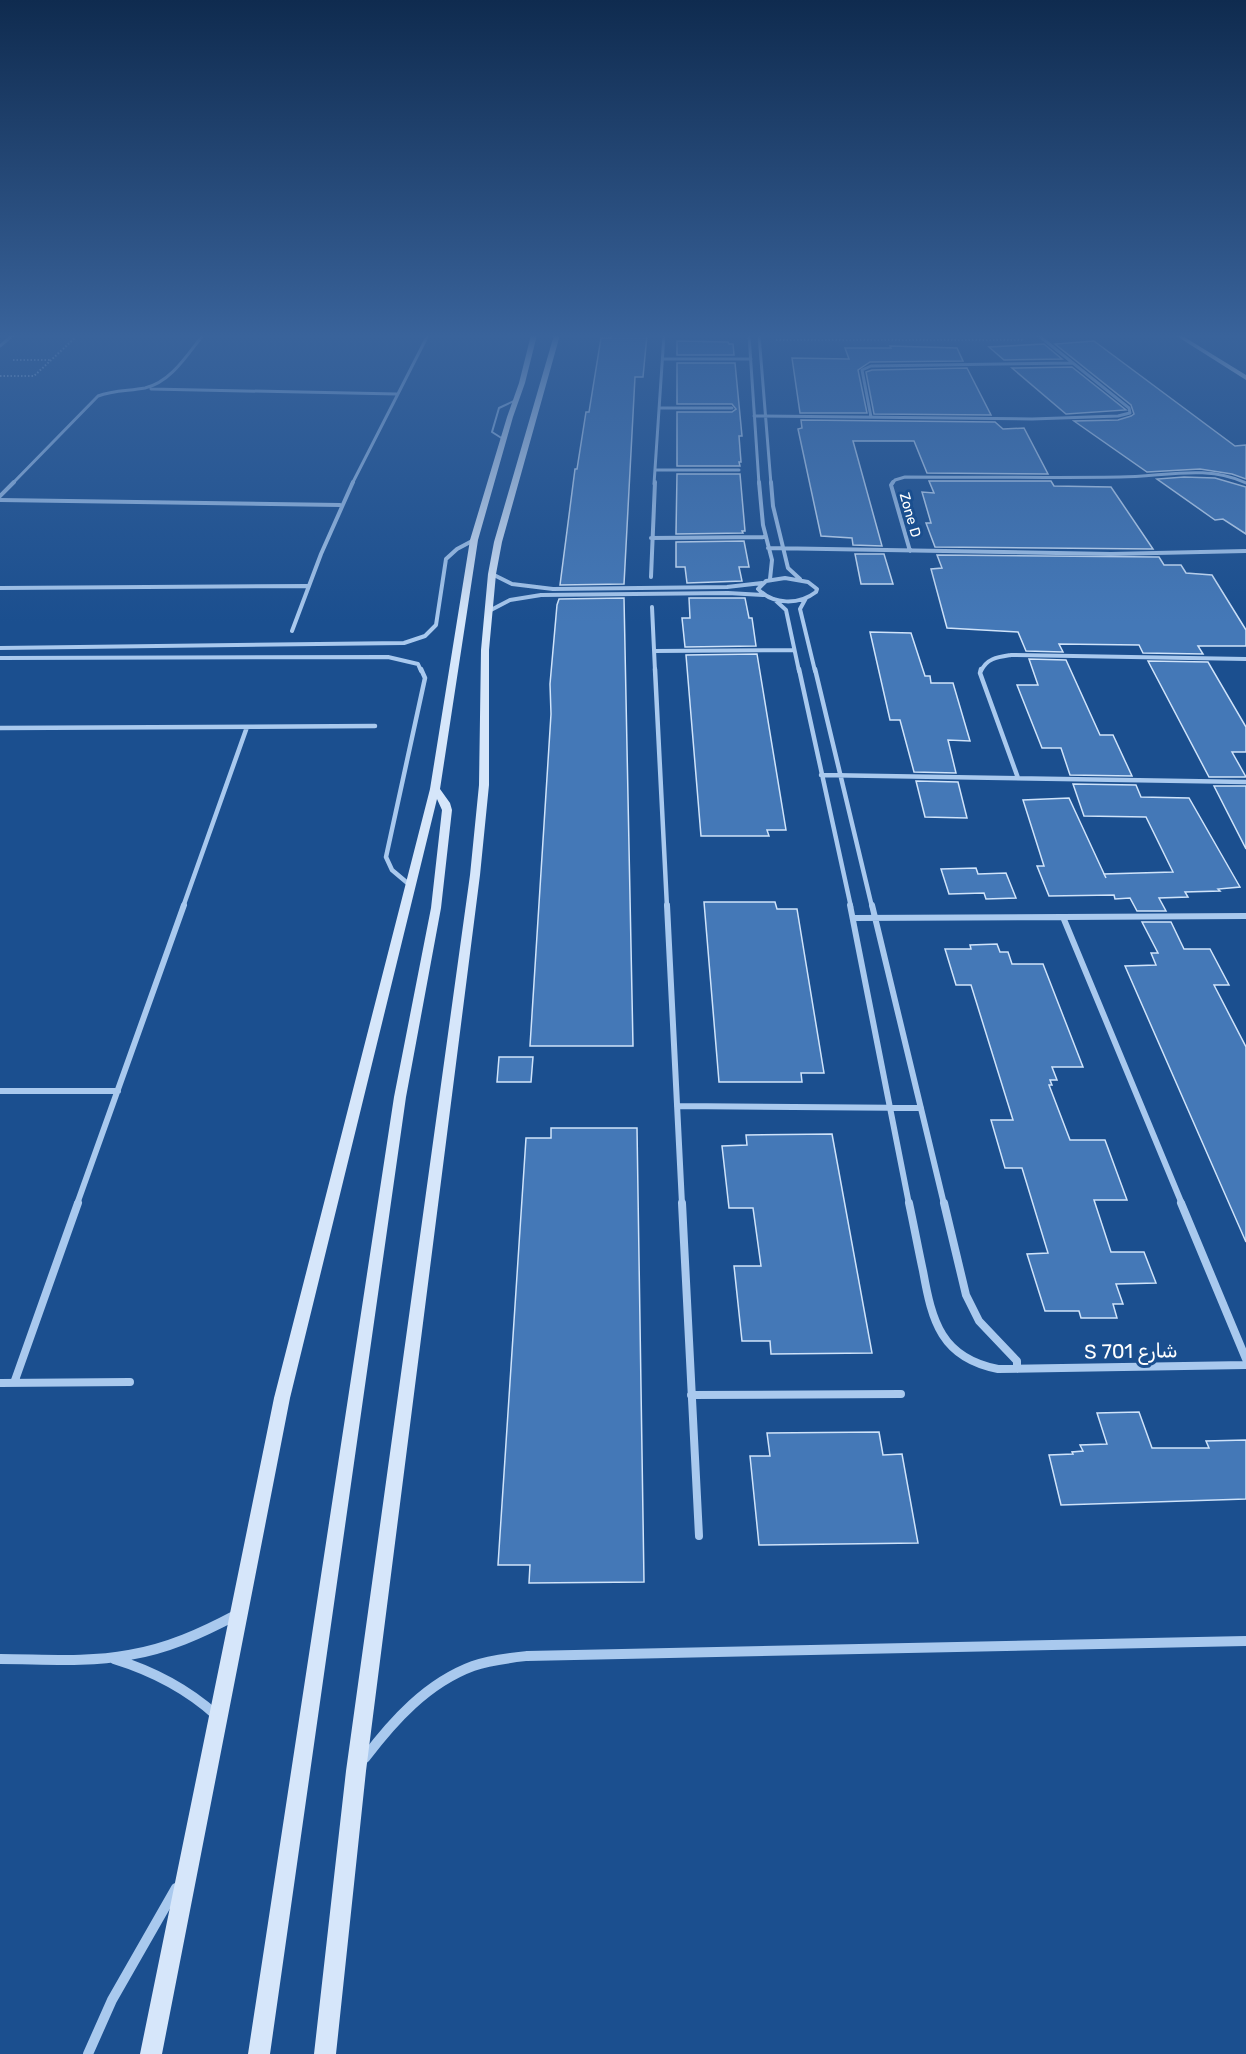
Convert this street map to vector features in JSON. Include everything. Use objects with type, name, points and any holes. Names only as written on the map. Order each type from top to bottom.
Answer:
[{"type":"street","points":[[0,498],[65,431]]},
{"type":"street","points":[[292,631],[307,586],[340,506],[378,431]]},
{"type":"street","points":[[152,2054],[282,1398],[435,789],[474,540],[506,431]]},
{"type":"street","points":[[325,2054],[356,1771],[474,887],[484,785],[484,650],[492,574],[498,542],[532,431]]},
{"type":"street","points":[[651,577],[651,538],[659,431]]},
{"type":"street","points":[[755,431],[765,537],[773,572],[770,579]]},
{"type":"street","points":[[768,431],[773,506],[782,549],[788,568],[800,579]]},
{"type":"street","points":[[655,470],[739,470]]},
{"type":"street","name":"Zone D","points":[[910,551],[891,485],[895,480],[905,477],[1123,477],[1207,472],[1229,475],[1246,483]]},
{"type":"street","points":[[0,498],[340,506]]},
{"type":"street","points":[[651,538],[765,537]]},
{"type":"street","points":[[0,648],[399,644],[430,633],[436,625],[446,559],[457,549],[474,540]]},
{"type":"street","name":"Zone D","points":[[768,549],[1111,554],[1246,551]]},
{"type":"street","points":[[489,611],[510,600],[541,596],[728,593],[763,594],[774,599],[790,600],[806,598],[816,592],[817,588],[800,579],[770,579],[762,583],[727,587],[553,589],[526,587],[492,574]]},
{"type":"street","points":[[762,583],[758,588],[763,594]]},
{"type":"street","points":[[0,588],[307,586]]},
{"type":"street","points":[[806,598],[800,609],[966,1295],[979,1321],[1014,1356],[1017,1361],[1017,1370]]},
{"type":"street","name":"S 701 شارع","points":[[774,599],[786,610],[853,918],[931,1314],[939,1333],[954,1350],[976,1364],[988,1368],[1017,1370],[1246,1365]]},
{"type":"street","points":[[652,607],[699,1536]]},
{"type":"street","points":[[309,657],[312,645]]},
{"type":"street","points":[[654,651],[794,650]]},
{"type":"street","points":[[1018,778],[980,673],[987,661],[1011,656],[1244,659],[1246,667]]},
{"type":"street","points":[[0,658],[395,657],[412,661],[422,668],[425,678],[386,857],[392,870],[411,886]]},
{"type":"street","points":[[0,728],[375,726]]},
{"type":"street","points":[[14,1383],[247,727]]},
{"type":"street","points":[[821,775],[1246,782]]},
{"type":"street","points":[[259,2054],[399,1097],[436,908],[447,810],[435,789]]},
{"type":"street","points":[[853,918],[1246,916]]},
{"type":"street","points":[[1063,917],[1246,1359]]},
{"type":"street","points":[[0,1091],[117,1091]]},
{"type":"street","points":[[677,1106],[921,1108]]},
{"type":"street","points":[[0,1383],[130,1382]]},
{"type":"street","points":[[691,1395],[901,1394]]},
{"type":"street","points":[[0,1659],[110,1658],[144,1652],[177,1643],[239,1613]]},
{"type":"street","points":[[356,1771],[385,1730],[422,1696],[465,1669],[527,1656],[1246,1641]]},
{"type":"street","points":[[110,1658],[142,1667],[171,1680],[197,1697],[219,1719]]},
{"type":"street","points":[[88,2054],[112,2000],[189,1864]]},
{"type":"building","points":[[583,431],[632,431],[624,584],[560,585],[575,469],[577,469]]},
{"type":"building","points":[[677,431],[742,431],[742,436],[739,436],[740,466],[677,466]]},
{"type":"building","points":[[798,431],[1025,431],[1048,474],[927,473],[914,441],[853,441],[882,546],[853,545],[852,538],[821,536]]},
{"type":"building","points":[[1088,431],[1215,431],[1235,446],[1246,445],[1246,479],[1232,474],[1200,469],[1147,472]]},
{"type":"building","points":[[677,474],[740,474],[745,531],[742,531],[743,533],[676,534]]},
{"type":"building","points":[[1215,478],[1246,487],[1246,534],[1223,519],[1215,520],[1157,479]]},
{"type":"building","points":[[929,481],[1051,481],[1054,486],[1111,487],[1153,549],[935,547],[926,523],[931,523],[922,492],[934,493]]},
{"type":"building","points":[[744,541],[749,567],[739,567],[742,581],[687,583],[685,567],[676,567],[676,542]]},
{"type":"building","points":[[855,554],[884,554],[893,584],[861,584]]},
{"type":"building","points":[[937,555],[1159,557],[1164,565],[1181,565],[1186,573],[1212,575],[1246,630],[1246,646],[1198,646],[1203,654],[1143,653],[1139,645],[1059,644],[1063,652],[1026,651],[1018,632],[947,628],[931,569],[942,568]]},
{"type":"building","points":[[624,598],[633,1046],[530,1046],[551,714],[550,684],[557,605],[559,599]]},
{"type":"building","points":[[689,598],[745,598],[749,618],[752,618],[756,646],[685,647],[682,618],[690,618]]},
{"type":"building","points":[[870,632],[911,633],[925,676],[930,676],[931,683],[953,683],[970,741],[948,740],[956,773],[914,772],[900,720],[890,720]]},
{"type":"building","points":[[757,654],[786,830],[767,830],[769,836],[701,836],[686,655]]},
{"type":"building","points":[[1029,659],[1066,660],[1100,735],[1113,735],[1132,776],[1070,775],[1061,748],[1042,748],[1017,685],[1038,685]]},
{"type":"building","points":[[1148,661],[1208,662],[1246,727],[1246,752],[1232,752],[1246,777],[1209,777]]},
{"type":"building","points":[[916,781],[958,782],[967,818],[925,817]]},
{"type":"building","points":[[1073,784],[1136,785],[1141,797],[1189,798],[1240,887],[1218,889],[1220,891],[1185,892],[1188,897],[1159,898],[1166,911],[1137,911],[1130,898],[1115,899],[1114,895],[1049,896],[1037,866],[1044,866],[1023,800],[1069,798],[1104,874],[1173,872],[1146,817],[1084,816]]},
{"type":"building","points":[[1214,786],[1246,786],[1246,849]]},
{"type":"building","points":[[976,868],[978,874],[1006,873],[1016,898],[986,899],[984,893],[949,894],[941,869]]},
{"type":"building","points":[[704,902],[775,902],[777,909],[797,909],[824,1073],[801,1073],[802,1082],[719,1082]]},
{"type":"building","points":[[1142,922],[1171,922],[1184,949],[1210,949],[1229,985],[1214,985],[1246,1047],[1246,1242],[1125,966],[1156,965],[1151,953],[1158,953]]},
{"type":"building","points":[[997,944],[1000,952],[1008,952],[1012,964],[1043,964],[1083,1067],[1052,1067],[1057,1080],[1050,1080],[1052,1085],[1049,1085],[1070,1140],[1105,1140],[1127,1200],[1094,1200],[1111,1252],[1144,1252],[1156,1283],[1116,1284],[1123,1304],[1113,1304],[1117,1318],[1081,1318],[1079,1311],[1045,1311],[1027,1254],[1048,1253],[1022,1168],[1005,1168],[991,1120],[1013,1120],[971,985],[956,985],[945,949],[971,949],[970,945]]},
{"type":"building","points":[[499,1057],[533,1057],[531,1082],[497,1082]]},
{"type":"building","points":[[551,1128],[637,1128],[644,1582],[529,1583],[530,1565],[498,1565],[526,1138],[551,1138]]},
{"type":"building","points":[[832,1134],[872,1353],[771,1354],[770,1341],[742,1341],[734,1266],[761,1266],[753,1208],[729,1208],[722,1146],[747,1145],[746,1135]]},
{"type":"building","points":[[1139,1412],[1152,1448],[1209,1448],[1206,1441],[1246,1440],[1246,1499],[1061,1505],[1049,1455],[1073,1454],[1072,1452],[1083,1451],[1080,1445],[1107,1444],[1097,1413]]},
{"type":"building","points":[[879,1432],[883,1455],[902,1454],[918,1543],[759,1545],[750,1456],[770,1456],[767,1433]]}]
